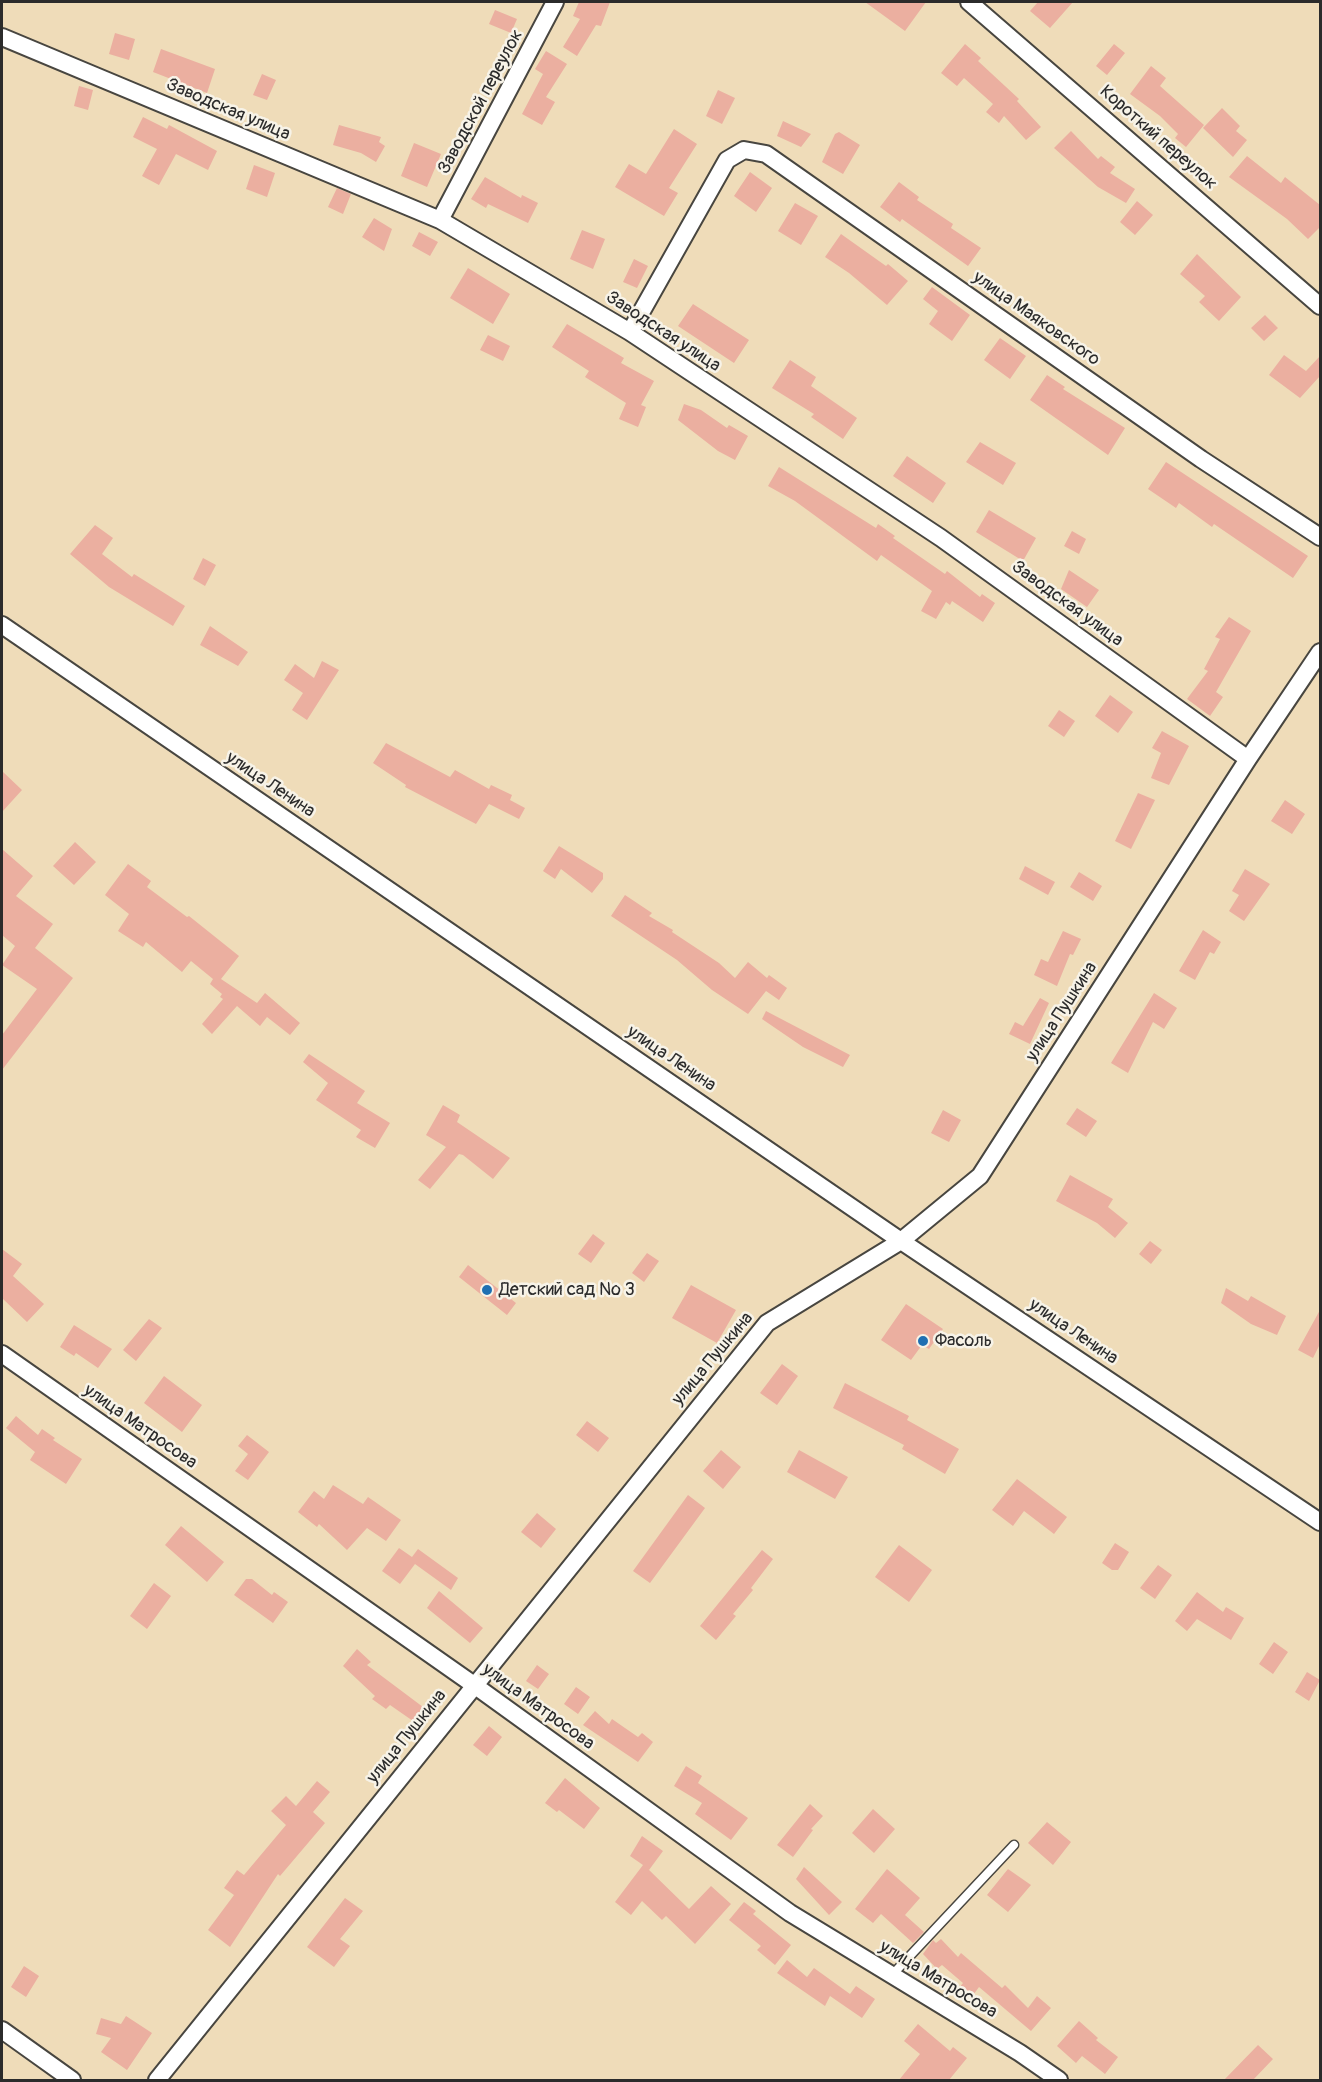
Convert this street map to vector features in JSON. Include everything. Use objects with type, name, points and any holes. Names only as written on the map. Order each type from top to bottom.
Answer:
[{"type":"street","name":"Заводской переулок","points":[[440,220],[555,2]]},
{"type":"street","name":"Короткий переулок","points":[[969,2],[1320,306]]},
{"type":"street","name":"Заводская улица","points":[[2,37],[440,220],[630,332],[940,537],[1248,759]]},
{"type":"street","name":"улица Маяковского","points":[[630,332],[727,160],[744,150],[766,154],[1201,459],[1320,537]]},
{"type":"street","name":"улица Ленина","points":[[2,625],[901,1241],[1320,1522]]},
{"type":"street","name":"улица Пушкина","points":[[157,2080],[767,1323],[901,1241],[980,1176],[1248,759],[1320,652]]},
{"type":"street","name":"улица Матросова","points":[[2,1354],[474,1685],[790,1913],[1020,2053],[1059,2080]]},
{"type":"street","points":[[2,2030],[72,2080]]},
{"type":"lane","points":[[892,1976],[1014,1845]]},
{"type":"building","points":[[579,2],[610,2],[601,26],[596,25],[577,56],[563,47],[580,19],[573,16]]},
{"type":"building","points":[[865,2],[926,2],[905,31]]},
{"type":"building","points":[[1038,2],[1073,2],[1050,28],[1030,11]]},
{"type":"building","points":[[495,10],[517,19],[511,33],[489,24]]},
{"type":"building","points":[[115,33],[135,39],[129,60],[109,54]]},
{"type":"building","points":[[965,44],[981,58],[978,61],[1019,99],[1017,101],[1041,127],[1026,140],[1004,116],[999,123],[986,112],[993,104],[964,78],[957,86],[941,73]]},
{"type":"building","points":[[1114,44],[1125,53],[1107,75],[1096,66]]},
{"type":"building","points":[[161,49],[215,69],[207,93],[153,72]]},
{"type":"building","points":[[546,51],[567,64],[546,97],[555,102],[542,125],[522,114],[543,74],[535,69]]},
{"type":"building","points":[[1151,66],[1166,78],[1160,86],[1204,125],[1186,147],[1175,138],[1178,134],[1160,116],[1130,94]]},
{"type":"building","points":[[262,74],[276,80],[267,100],[253,95]]},
{"type":"building","points":[[79,86],[93,90],[88,110],[74,106]]},
{"type":"building","points":[[718,90],[735,98],[722,124],[706,116]]},
{"type":"building","points":[[1222,108],[1240,126],[1236,131],[1247,140],[1233,157],[1203,128]]},
{"type":"building","points":[[143,117],[167,129],[169,125],[217,151],[208,170],[176,154],[159,185],[142,176],[157,149],[133,137]]},
{"type":"building","points":[[783,121],[811,134],[801,147],[777,136]]},
{"type":"building","points":[[339,125],[381,137],[379,142],[385,146],[376,162],[361,153],[333,145]]},
{"type":"building","points":[[674,129],[697,144],[669,188],[678,193],[664,216],[615,187],[629,164],[646,174]]},
{"type":"building","points":[[1071,131],[1098,159],[1101,156],[1115,167],[1110,173],[1135,189],[1126,203],[1098,187],[1054,148]]},
{"type":"building","points":[[839,132],[860,145],[843,174],[822,162],[835,134]]},
{"type":"building","points":[[414,143],[441,154],[427,187],[401,176]]},
{"type":"building","points":[[1247,156],[1281,183],[1285,177],[1320,205],[1320,227],[1308,239],[1287,219],[1229,177]]},
{"type":"building","points":[[254,165],[275,173],[267,197],[246,189]]},
{"type":"building","points":[[750,172],[772,188],[756,212],[734,196]]},
{"type":"building","points":[[485,177],[521,198],[522,195],[538,203],[528,223],[488,204],[486,208],[471,199]]},
{"type":"building","points":[[899,182],[919,197],[917,200],[953,224],[951,228],[981,248],[968,266],[902,219],[900,222],[880,207]]},
{"type":"building","points":[[337,188],[351,194],[343,214],[328,207]]},
{"type":"building","points":[[1137,201],[1153,215],[1135,235],[1120,222]]},
{"type":"building","points":[[795,203],[818,216],[801,245],[778,231]]},
{"type":"building","points":[[374,218],[392,229],[384,251],[362,237]]},
{"type":"building","points":[[582,230],[605,239],[593,269],[570,259]]},
{"type":"building","points":[[419,232],[438,242],[430,256],[412,246]]},
{"type":"building","points":[[841,234],[886,266],[888,264],[908,281],[887,305],[849,273],[825,257]]},
{"type":"building","points":[[1197,254],[1241,297],[1219,321],[1199,302],[1205,296],[1180,274]]},
{"type":"building","points":[[634,259],[648,266],[637,288],[623,282]]},
{"type":"building","points":[[468,268],[510,294],[493,324],[450,298]]},
{"type":"building","points":[[932,287],[970,315],[952,341],[929,324],[938,311],[923,299]]},
{"type":"building","points":[[693,304],[749,340],[734,363],[678,326]]},
{"type":"building","points":[[1265,315],[1278,328],[1264,341],[1251,328]]},
{"type":"building","points":[[567,324],[624,358],[621,363],[654,381],[641,405],[646,407],[638,427],[619,419],[626,403],[585,377],[589,371],[552,347]]},
{"type":"building","points":[[488,335],[510,346],[503,361],[480,350]]},
{"type":"building","points":[[1000,338],[1026,356],[1010,379],[984,360]]},
{"type":"building","points":[[1284,355],[1306,371],[1320,356],[1320,376],[1300,398],[1269,375]]},
{"type":"building","points":[[790,360],[816,377],[811,386],[857,418],[843,439],[811,417],[814,414],[772,388]]},
{"type":"building","points":[[1047,375],[1065,387],[1063,389],[1125,428],[1108,455],[1030,400]]},
{"type":"building","points":[[684,404],[701,410],[727,428],[729,425],[748,436],[735,460],[718,451],[678,420]]},
{"type":"building","points":[[980,442],[1016,463],[1003,485],[966,462]]},
{"type":"building","points":[[907,456],[946,483],[933,503],[893,476]]},
{"type":"building","points":[[1166,462],[1308,556],[1293,578],[1214,524],[1212,527],[1179,503],[1176,508],[1148,489]]},
{"type":"building","points":[[779,467],[876,528],[878,524],[895,536],[893,538],[945,574],[947,571],[980,597],[982,594],[995,603],[983,622],[952,601],[950,605],[946,602],[936,619],[921,611],[932,591],[881,555],[877,561],[795,501],[768,486]]},
{"type":"building","points":[[989,510],[1036,538],[1023,561],[976,532]]},
{"type":"building","points":[[95,525],[113,538],[102,554],[132,577],[134,574],[185,606],[173,626],[109,587],[70,554]]},
{"type":"building","points":[[1072,531],[1086,539],[1079,554],[1064,546]]},
{"type":"building","points":[[203,558],[216,565],[205,586],[193,579]]},
{"type":"building","points":[[1069,570],[1099,590],[1087,607],[1061,589]]},
{"type":"building","points":[[1229,617],[1251,631],[1216,692],[1223,697],[1210,716],[1187,699],[1208,671],[1204,669],[1220,639],[1215,637]]},
{"type":"building","points":[[210,626],[248,652],[238,666],[200,645]]},
{"type":"building","points":[[322,661],[339,670],[307,720],[292,710],[303,693],[284,680],[295,664],[314,678]]},
{"type":"building","points":[[1110,695],[1133,712],[1118,733],[1095,716]]},
{"type":"building","points":[[1059,710],[1075,721],[1064,737],[1048,726]]},
{"type":"building","points":[[1162,731],[1189,746],[1169,785],[1151,778],[1161,753],[1152,748]]},
{"type":"building","points":[[386,743],[450,777],[455,770],[489,789],[491,785],[512,795],[510,800],[525,808],[519,819],[489,804],[476,824],[405,787],[406,785],[373,763]]},
{"type":"building","points":[[2,771],[22,790],[2,812]]},
{"type":"building","points":[[1138,793],[1155,800],[1131,849],[1115,841]]},
{"type":"building","points":[[1285,800],[1305,814],[1292,834],[1271,821]]},
{"type":"building","points":[[75,842],[96,862],[74,885],[53,866]]},
{"type":"building","points":[[559,846],[603,873],[603,879],[592,893],[561,869],[555,879],[543,871]]},
{"type":"building","points":[[2,849],[33,876],[16,896],[53,924],[35,948],[73,978],[2,1070],[2,1035],[37,989],[2,965],[15,946],[2,935]]},
{"type":"building","points":[[128,864],[151,881],[147,887],[187,917],[189,916],[239,956],[221,979],[257,1003],[265,993],[300,1023],[290,1035],[267,1017],[260,1026],[237,1006],[212,1034],[202,1024],[223,999],[220,997],[222,994],[210,984],[213,979],[191,961],[182,972],[146,942],[143,947],[118,931],[129,914],[105,895]]},
{"type":"building","points":[[1025,866],[1055,882],[1048,895],[1019,879]]},
{"type":"building","points":[[1245,869],[1270,884],[1244,921],[1229,911],[1239,895],[1232,891]]},
{"type":"building","points":[[1079,872],[1102,886],[1093,901],[1070,887]]},
{"type":"building","points":[[625,895],[652,913],[649,916],[719,963],[735,978],[748,962],[767,978],[769,975],[787,988],[779,1000],[766,991],[748,1014],[712,990],[677,960],[611,916]]},
{"type":"building","points":[[1203,930],[1221,942],[1214,954],[1210,952],[1195,980],[1179,971]]},
{"type":"building","points":[[1063,931],[1081,939],[1073,955],[1070,954],[1057,986],[1034,975],[1041,959],[1048,962]]},
{"type":"building","points":[[1154,993],[1177,1008],[1164,1029],[1153,1022],[1128,1073],[1111,1063]]},
{"type":"building","points":[[1040,998],[1049,1003],[1030,1044],[1009,1034],[1015,1022],[1023,1026]]},
{"type":"building","points":[[766,1011],[850,1055],[843,1067],[803,1047],[762,1019]]},
{"type":"building","points":[[309,1054],[365,1091],[357,1103],[390,1123],[375,1148],[356,1137],[361,1130],[316,1100],[328,1083],[303,1062]]},
{"type":"building","points":[[443,1105],[460,1115],[457,1122],[510,1158],[493,1179],[459,1154],[430,1189],[418,1180],[446,1147],[426,1135]]},
{"type":"building","points":[[1077,1108],[1097,1121],[1086,1137],[1066,1124]]},
{"type":"building","points":[[943,1110],[961,1120],[949,1142],[931,1133]]},
{"type":"building","points":[[1070,1175],[1113,1199],[1108,1207],[1128,1223],[1115,1238],[1097,1223],[1056,1201]]},
{"type":"building","points":[[593,1234],[605,1243],[591,1263],[578,1254]]},
{"type":"building","points":[[1150,1241],[1162,1250],[1151,1264],[1139,1254]]},
{"type":"building","points":[[2,1249],[22,1264],[13,1276],[44,1304],[27,1322],[2,1298]]},
{"type":"building","points":[[647,1253],[659,1261],[644,1282],[632,1273]]},
{"type":"building","name":"Детский сад № 3","points":[[468,1265],[516,1303],[507,1315],[459,1277]]},
{"type":"building","points":[[691,1285],[736,1310],[717,1343],[672,1318]]},
{"type":"building","points":[[1226,1288],[1248,1301],[1251,1296],[1286,1316],[1277,1335],[1251,1324],[1221,1303]]},
{"type":"building","points":[[906,1304],[943,1329],[929,1349],[922,1345],[911,1360],[881,1340]]},
{"type":"building","points":[[1320,1310],[1320,1344],[1313,1358],[1298,1350]]},
{"type":"building","points":[[149,1319],[162,1328],[136,1361],[123,1350]]},
{"type":"building","points":[[74,1325],[112,1349],[98,1368],[76,1353],[74,1356],[60,1347]]},
{"type":"building","points":[[782,1364],[798,1376],[777,1405],[760,1393]]},
{"type":"building","points":[[164,1376],[202,1405],[182,1432],[144,1403]]},
{"type":"building","points":[[845,1383],[909,1416],[907,1420],[959,1449],[945,1474],[902,1449],[904,1445],[833,1408]]},
{"type":"building","points":[[16,1416],[38,1435],[42,1429],[55,1438],[53,1440],[82,1459],[66,1484],[30,1460],[35,1452],[6,1428]]},
{"type":"building","points":[[587,1421],[609,1438],[598,1452],[576,1435]]},
{"type":"building","points":[[247,1435],[269,1452],[248,1480],[235,1471],[248,1454],[238,1446]]},
{"type":"building","points":[[721,1450],[741,1467],[723,1489],[703,1471]]},
{"type":"building","points":[[799,1450],[848,1477],[835,1499],[787,1472]]},
{"type":"building","points":[[1017,1479],[1067,1517],[1054,1534],[1024,1511],[1013,1526],[992,1510]]},
{"type":"building","points":[[333,1485],[363,1504],[368,1497],[401,1520],[386,1541],[367,1528],[347,1550],[319,1524],[317,1527],[298,1512],[314,1491],[324,1499]]},
{"type":"building","points":[[688,1495],[705,1508],[650,1583],[633,1571]]},
{"type":"building","points":[[537,1513],[556,1529],[541,1548],[521,1532]]},
{"type":"building","points":[[181,1526],[224,1562],[207,1582],[165,1545]]},
{"type":"building","points":[[1115,1543],[1129,1552],[1118,1570],[1112,1570],[1102,1563]]},
{"type":"building","points":[[899,1545],[932,1570],[909,1602],[875,1577]]},
{"type":"building","points":[[399,1548],[412,1557],[418,1549],[458,1578],[451,1590],[415,1564],[400,1584],[382,1571]]},
{"type":"building","points":[[762,1550],[773,1559],[751,1588],[753,1590],[733,1614],[736,1616],[716,1640],[700,1626]]},
{"type":"building","points":[[1158,1565],[1172,1575],[1155,1599],[1140,1588]]},
{"type":"building","points":[[246,1579],[252,1579],[272,1595],[274,1592],[288,1602],[273,1623],[234,1595]]},
{"type":"building","points":[[154,1583],[171,1596],[147,1629],[130,1616]]},
{"type":"building","points":[[439,1591],[483,1628],[470,1643],[427,1608]]},
{"type":"building","points":[[1197,1592],[1223,1612],[1226,1607],[1244,1618],[1231,1640],[1197,1619],[1187,1631],[1175,1621]]},
{"type":"building","points":[[1274,1642],[1288,1652],[1273,1674],[1259,1664]]},
{"type":"building","points":[[357,1649],[371,1662],[367,1665],[423,1707],[413,1721],[390,1705],[386,1709],[372,1699],[375,1696],[343,1666]]},
{"type":"building","points":[[537,1665],[549,1674],[538,1689],[526,1681]]},
{"type":"building","points":[[1307,1672],[1320,1680],[1309,1701],[1295,1692]]},
{"type":"building","points":[[576,1687],[590,1697],[578,1714],[564,1704]]},
{"type":"building","points":[[595,1711],[609,1724],[612,1719],[638,1737],[642,1733],[653,1742],[638,1762],[583,1725]]},
{"type":"building","points":[[489,1726],[502,1737],[487,1756],[473,1745]]},
{"type":"building","points":[[686,1766],[702,1776],[698,1783],[748,1818],[731,1840],[695,1814],[702,1803],[674,1786]]},
{"type":"building","points":[[565,1778],[600,1808],[584,1829],[559,1810],[557,1812],[545,1803]]},
{"type":"building","points":[[317,1781],[330,1792],[313,1812],[325,1823],[280,1876],[278,1874],[230,1947],[208,1930],[234,1895],[224,1888],[237,1870],[244,1875],[286,1825],[271,1811],[286,1796],[296,1806]]},
{"type":"building","points":[[810,1804],[823,1816],[811,1829],[813,1830],[793,1857],[777,1845]]},
{"type":"building","points":[[873,1809],[895,1829],[874,1853],[852,1833]]},
{"type":"building","points":[[1047,1822],[1071,1842],[1053,1865],[1028,1843]]},
{"type":"building","points":[[642,1836],[663,1851],[649,1870],[689,1909],[711,1886],[731,1904],[695,1944],[666,1916],[662,1920],[642,1901],[631,1915],[615,1902],[643,1865],[630,1856]]},
{"type":"building","points":[[804,1867],[842,1902],[829,1915],[796,1879]]},
{"type":"building","points":[[887,1869],[920,1898],[905,1915],[924,1932],[913,1943],[881,1914],[873,1923],[855,1909]]},
{"type":"building","points":[[1008,1869],[1031,1885],[1008,1912],[987,1895]]},
{"type":"building","points":[[345,1898],[363,1911],[340,1939],[350,1946],[334,1967],[307,1947]]},
{"type":"building","points":[[744,1902],[756,1911],[753,1914],[791,1945],[775,1965],[757,1950],[761,1946],[729,1920]]},
{"type":"building","points":[[941,1939],[958,1957],[961,1953],[1002,1988],[1005,1985],[1028,2008],[1037,1996],[1051,2008],[1031,2031],[979,1987],[971,1998],[959,1988],[963,1983],[942,1965],[937,1969],[923,1954],[933,1940],[936,1943]]},
{"type":"building","points":[[787,1960],[807,1977],[814,1968],[850,1994],[856,1986],[875,1999],[862,2018],[830,1996],[825,2006],[777,1973]]},
{"type":"building","points":[[24,1966],[39,1976],[26,1997],[11,1987]]},
{"type":"building","points":[[126,2016],[152,2033],[127,2070],[101,2052],[111,2038],[96,2034],[101,2018],[121,2024]]},
{"type":"building","points":[[1079,2021],[1098,2038],[1096,2040],[1118,2057],[1105,2074],[1082,2056],[1076,2063],[1057,2046]]},
{"type":"building","points":[[918,2024],[950,2051],[953,2047],[967,2058],[949,2080],[899,2080],[920,2054],[904,2041]]},
{"type":"building","points":[[1258,2045],[1273,2059],[1253,2080],[1224,2080]]},
{"type":"place","name":"Детский сад № 3","points":[[487,1290]]},
{"type":"place","name":"Фасоль","points":[[923,1341]]}]
